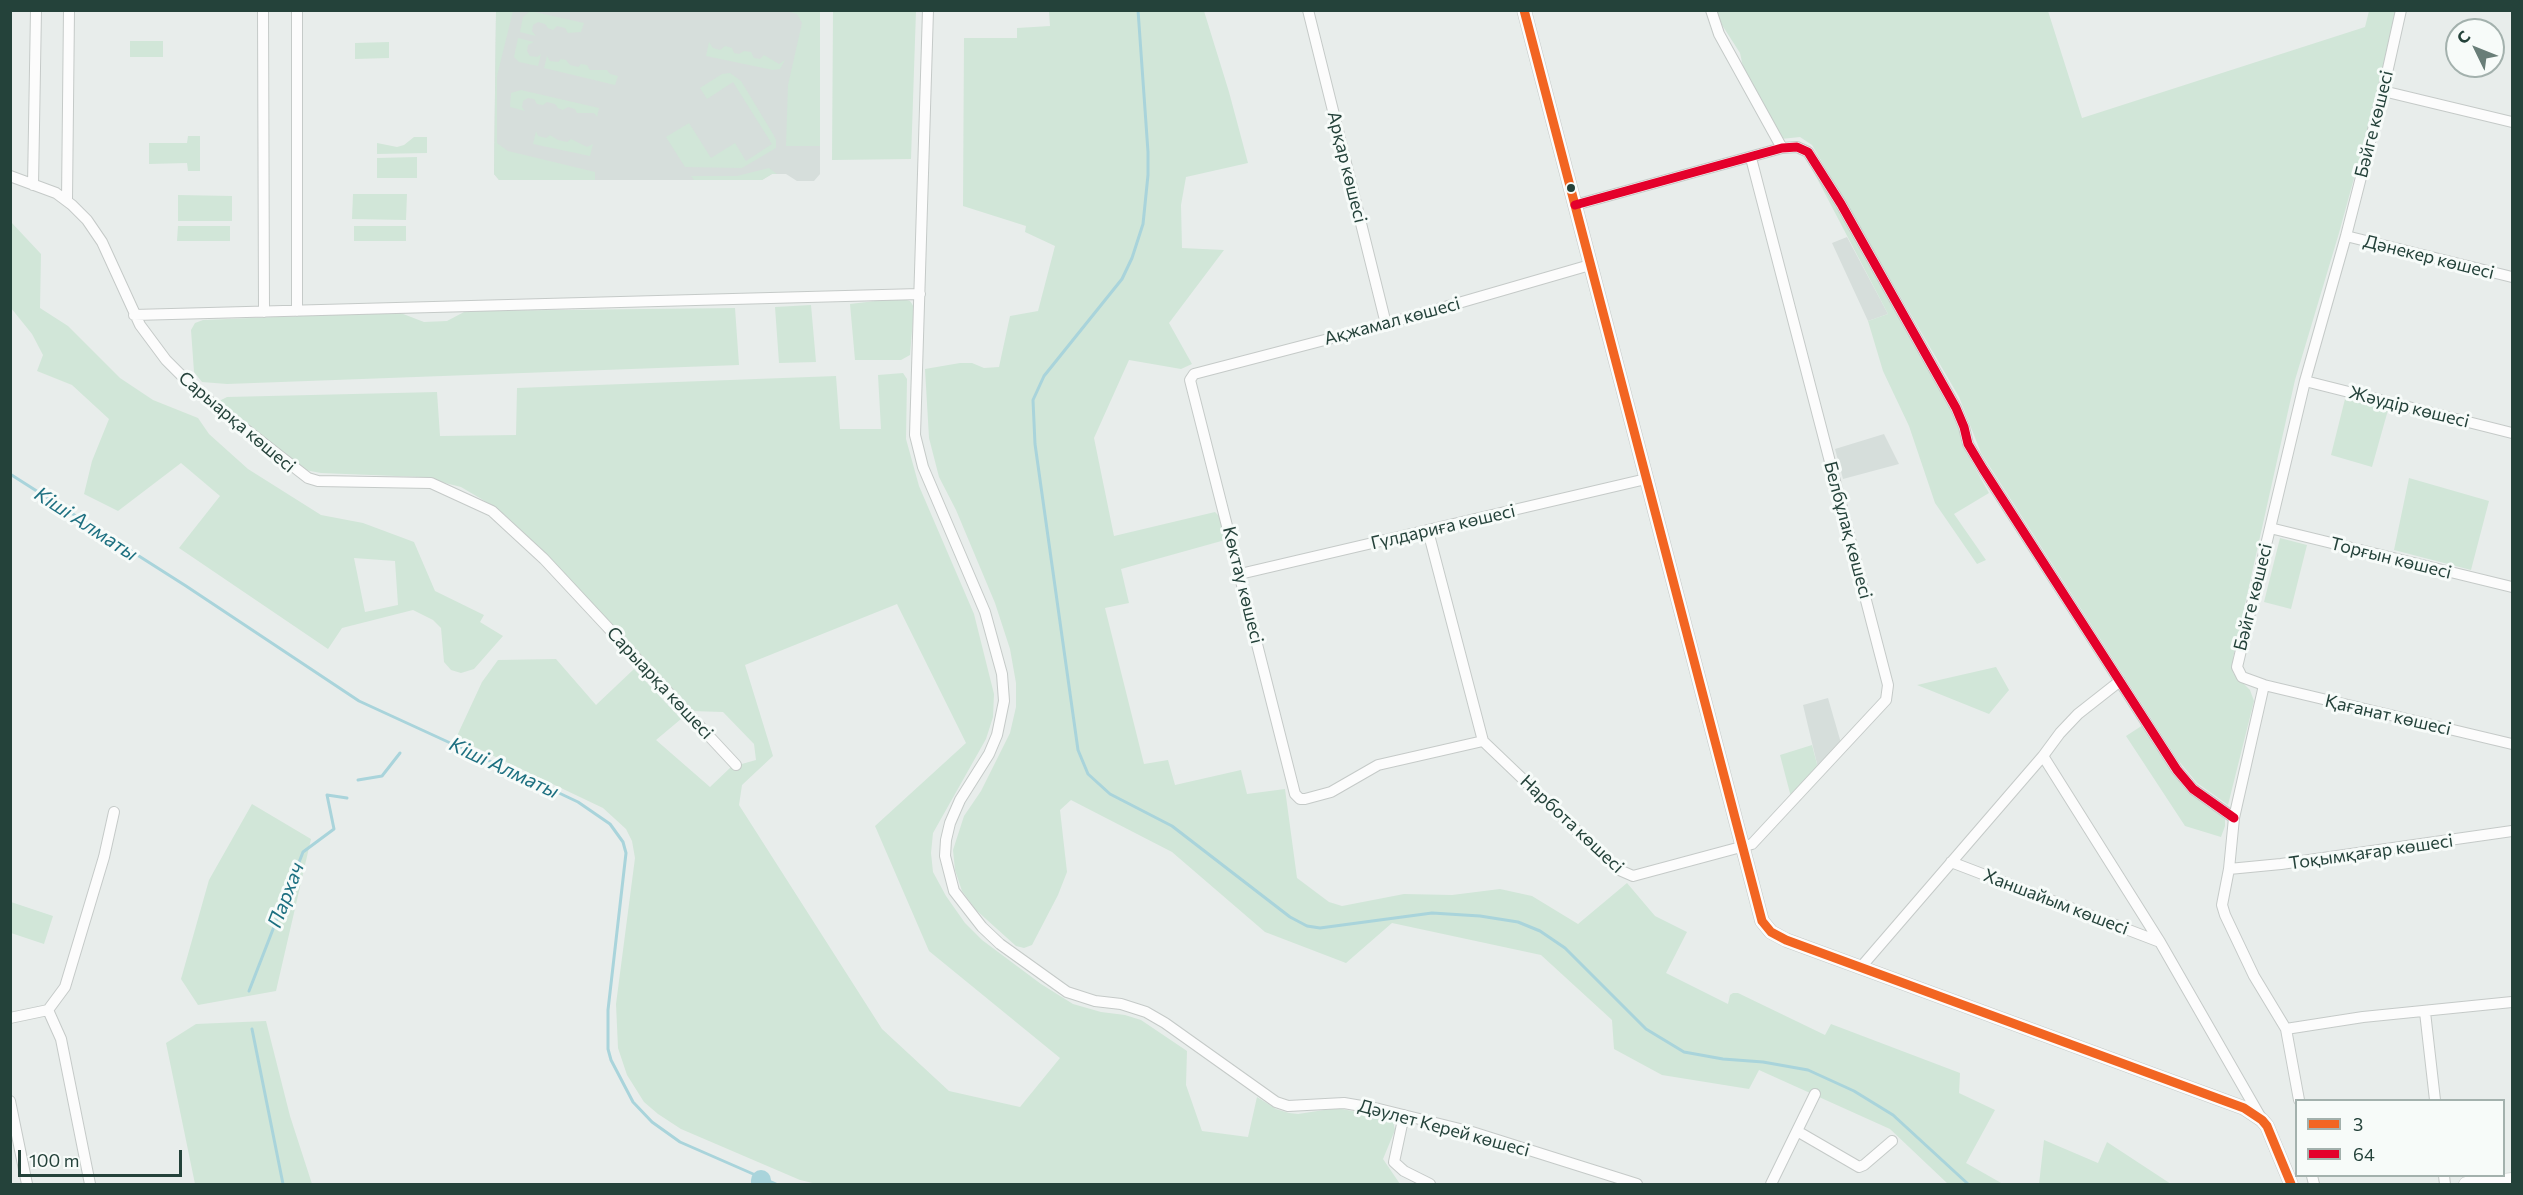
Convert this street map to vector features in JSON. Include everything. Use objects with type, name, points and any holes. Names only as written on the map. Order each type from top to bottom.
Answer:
[{"type":"street","points":[[33,185],[36,10]]},
{"type":"street","points":[[67,200],[69,10]]},
{"type":"street","points":[[263,10],[264,312]]},
{"type":"street","points":[[297,10],[297,311]]},
{"type":"street","name":"Дәулет Керей көшесі","points":[[928,10],[920,294],[914,400],[917,450],[985,612],[1002,674],[1004,693],[1002,720],[997,735],[989,754],[960,800],[950,823],[945,856],[954,891],[966,908],[1000,944],[1067,992],[1095,1001],[1136,1008],[1165,1023],[1276,1102],[1288,1106],[1344,1103],[1404,1115],[1472,1132],[1637,1185]]},
{"type":"street","name":"Арқар көшесі","points":[[1308,10],[1386,324]]},
{"type":"street","points":[[1524,10],[1759,914],[1766,927],[1786,940],[2233,1103],[2262,1120],[2271,1133],[2291,1185]]},
{"type":"street","points":[[1711,10],[1730,57],[1782,148]]},
{"type":"street","name":"Бәйге көшесі","points":[[2264,685],[2242,677],[2238,672],[2237,663],[2305,381],[2384,91],[2401,10]]},
{"type":"street","points":[[2384,91],[2512,122]]},
{"type":"street","points":[[1575,205],[1782,148],[1803,149],[1820,168],[1956,408],[1972,452],[2177,770],[2193,789],[2234,818]]},
{"type":"street","name":"Белбұлақ көшесі","points":[[1742,848],[1755,842],[1882,704],[1888,691],[1751,158]]},
{"type":"street","name":"Сарыарқа көшесі","points":[[10,176],[67,200],[95,231],[134,315],[152,343],[184,380],[298,473],[318,481],[431,483],[492,511],[544,559],[736,765]]},
{"type":"street","name":"Дәнекер көшесі","points":[[2346,236],[2512,277]]},
{"type":"street","name":"Ақжамал көшесі","points":[[1194,374],[1386,324],[1590,265]]},
{"type":"street","points":[[134,315],[920,294]]},
{"type":"street","name":"Көктау көшесі","points":[[1194,374],[1190,380],[1292,788],[1297,797],[1305,799],[1330,792],[1387,762],[1483,741]]},
{"type":"street","name":"Жәудір көшесі","points":[[2305,381],[2512,433]]},
{"type":"street","name":"Гүлдариға көшесі","points":[[1240,574],[1646,479]]},
{"type":"street","name":"Торғын көшесі","points":[[2270,528],[2512,587]]},
{"type":"street","points":[[1428,531],[1483,741]]},
{"type":"street","points":[[1861,967],[2078,714],[2120,681]]},
{"type":"street","points":[[2264,685],[2234,818],[2229,868],[2222,898],[2225,915],[2254,976],[2286,1029],[2299,1099]]},
{"type":"street","name":"Қағанат көшесі","points":[[2264,685],[2512,744]]},
{"type":"street","name":"Нарбота көшесі","points":[[1483,741],[1617,869],[1628,876],[1742,848]]},
{"type":"street","name":"Ханшайым көшесі","points":[[2043,756],[2160,942],[2262,1120]]},
{"type":"street","points":[[10,1018],[48,1010],[65,987],[102,866],[114,812]]},
{"type":"street","points":[[2511,832],[2512,820]]},
{"type":"street","name":"Тоқымқағар көшесі","points":[[2229,868],[2281,864],[2511,832]]},
{"type":"street","name":"Ханшайым көшесі","points":[[1951,862],[2160,942]]},
{"type":"street","points":[[2286,1029],[2363,1017],[2512,1002]]},
{"type":"street","points":[[48,1010],[61,1040],[90,1185]]},
{"type":"street","points":[[2425,1012],[2435,1099]]},
{"type":"street","points":[[1771,1185],[1815,1094]]},
{"type":"street","points":[[10,1101],[16,1160],[27,1185]]},
{"type":"street","points":[[1404,1115],[1394,1162],[1404,1171],[1430,1185]]},
{"type":"street","points":[[1797,1131],[1859,1167],[1870,1161],[1892,1141]]},
{"type":"street","points":[[2466,1185],[2512,1180]]},
{"type":"shaded area","points":[[496,11],[820,11],[820,174],[814,181],[797,181],[786,174],[772,174],[762,180],[499,180],[494,174]]},
{"type":"shaded area","points":[[1847,237],[1888,314],[1868,321],[1832,243]]},
{"type":"shaded area","points":[[1884,434],[1899,464],[1843,479],[1835,449]]},
{"type":"shaded area","points":[[1828,698],[1841,743],[1818,768],[1803,705]]},
{"type":"green space","points":[[496,11],[513,11],[497,76],[497,143],[508,151],[595,172],[595,180],[499,180],[494,174]]},
{"type":"green space","points":[[530,11],[584,23],[581,32],[568,33],[565,28],[557,26],[553,30],[538,22],[533,25],[532,31],[536,36],[520,32],[523,17]]},
{"type":"green space","points":[[787,11],[820,11],[820,146],[786,146],[788,85],[802,23],[797,14]]},
{"type":"green space","points":[[833,11],[916,11],[911,159],[832,160]]},
{"type":"green space","points":[[1049,11],[1204,11],[1248,163],[1186,177],[1181,205],[1182,248],[1224,250],[1169,323],[1192,364],[1181,369],[1129,360],[1094,438],[1114,536],[1215,512],[1219,516],[1225,540],[1121,569],[1129,603],[1105,608],[1144,764],[1168,760],[1175,785],[1241,770],[1247,794],[1285,789],[1297,878],[1329,902],[1342,906],[1404,894],[1452,895],[1500,889],[1532,896],[1578,924],[1627,883],[1655,916],[1687,932],[1666,973],[1728,1004],[1730,995],[1738,993],[1825,1035],[1831,1024],[1960,1073],[1959,1093],[1995,1110],[1966,1163],[2003,1184],[1948,1184],[1890,1129],[1759,1070],[1749,1089],[1662,1075],[1614,1049],[1612,1020],[1541,955],[1392,923],[1346,963],[1265,932],[1172,852],[1071,800],[1060,810],[1067,872],[1058,895],[1032,945],[1024,948],[1016,946],[976,910],[962,891],[955,870],[953,850],[964,816],[981,791],[1010,733],[1016,707],[1016,683],[1010,649],[995,603],[956,510],[939,477],[929,438],[925,369],[960,363],[972,363],[984,368],[999,367],[1010,316],[1038,311],[1055,246],[1025,232],[1026,226],[963,206],[964,38],[1017,38],[1017,28],[1050,26]]},
{"type":"green space","points":[[1713,11],[2048,11],[2082,118],[2365,27],[2369,11],[2397,11],[2339,233],[2295,380],[2233,658],[2233,673],[2250,690],[2254,701],[2228,805],[2197,783],[2178,760],[1981,453],[1959,397],[1812,145],[1800,137],[1781,139],[1743,67],[1740,53]]},
{"type":"green space","points":[[518,38],[534,42],[528,45],[527,51],[530,56],[537,57],[541,54],[538,66],[519,62],[514,57]]},
{"type":"green space","points":[[130,41],[163,41],[163,57],[130,57]]},
{"type":"green space","points":[[389,42],[389,58],[355,59],[355,43]]},
{"type":"green space","points":[[709,42],[713,48],[720,50],[725,46],[739,54],[744,51],[751,52],[754,58],[760,59],[764,55],[779,64],[785,60],[780,69],[773,70],[706,56]]},
{"type":"green space","points":[[547,56],[550,61],[558,62],[561,59],[578,67],[581,64],[587,65],[590,70],[607,70],[610,74],[618,76],[615,85],[544,68]]},
{"type":"green space","points":[[730,73],[741,81],[773,134],[776,148],[742,168],[685,167],[666,137],[689,123],[711,158],[735,143],[746,161],[772,144],[733,82],[707,99],[700,88],[722,74]]},
{"type":"green space","points":[[521,90],[599,108],[597,117],[594,113],[577,113],[575,109],[568,107],[563,110],[547,102],[543,105],[537,104],[534,99],[528,98],[523,101],[522,107],[525,111],[510,107],[511,93]]},
{"type":"green space","points":[[536,131],[538,136],[546,138],[550,135],[567,142],[571,139],[587,147],[593,144],[590,156],[533,144]]},
{"type":"green space","points":[[188,136],[200,136],[200,171],[188,171],[187,163],[149,164],[149,143],[187,143]]},
{"type":"green space","points":[[414,137],[427,137],[427,153],[377,154],[377,143],[397,147],[404,145]]},
{"type":"green space","points":[[417,157],[417,178],[377,178],[377,158]]},
{"type":"green space","points":[[1810,165],[1818,174],[1956,418],[1965,450],[1989,493],[1954,514],[1986,560],[1977,564],[1935,503],[1909,426],[1883,371],[1868,321],[1888,314]]},
{"type":"green space","points":[[769,168],[777,174],[772,174],[762,180],[694,180],[691,176],[737,176]]},
{"type":"green space","points":[[353,194],[407,194],[406,220],[352,219]]},
{"type":"green space","points":[[178,195],[232,196],[232,221],[178,221]]},
{"type":"green space","points":[[11,222],[41,254],[40,308],[68,326],[120,378],[153,400],[198,418],[209,434],[248,469],[321,515],[363,523],[414,542],[435,591],[484,615],[480,622],[503,636],[474,669],[461,673],[451,670],[444,662],[441,628],[433,620],[413,610],[342,628],[328,649],[179,548],[220,496],[181,463],[118,511],[84,494],[92,461],[109,419],[72,385],[37,371],[43,355],[32,334],[11,308]],"holes":[[[354,558],[395,561],[398,605],[365,612]]]},
{"type":"green space","points":[[178,226],[230,226],[230,241],[177,241]]},
{"type":"green space","points":[[354,226],[406,226],[406,241],[354,241]]},
{"type":"green space","points":[[900,298],[910,301],[914,307],[910,355],[901,360],[855,360],[850,304]]},
{"type":"green space","points":[[811,305],[816,362],[779,363],[775,307]]},
{"type":"green space","points":[[735,308],[739,365],[227,384],[202,382],[194,372],[191,330],[195,323],[203,320],[398,312],[424,322],[447,321],[466,311]]},
{"type":"green space","points":[[903,373],[907,379],[906,439],[919,486],[974,614],[994,694],[993,717],[986,739],[933,833],[931,853],[933,872],[946,896],[965,923],[982,940],[1041,984],[1073,1004],[1141,1020],[1187,1051],[1186,1085],[1202,1131],[1248,1137],[1257,1097],[1276,1109],[1289,1113],[1298,1114],[1337,1108],[1387,1118],[1393,1121],[1395,1130],[1383,1159],[1400,1184],[817,1184],[800,1180],[681,1129],[658,1114],[644,1102],[627,1075],[618,1048],[616,1004],[635,858],[632,841],[626,829],[603,808],[456,738],[482,682],[498,660],[556,659],[596,705],[634,669],[681,719],[656,740],[710,787],[731,767],[756,760],[754,744],[723,712],[691,711],[525,534],[505,515],[483,500],[461,487],[421,477],[321,473],[305,470],[220,404],[221,400],[227,397],[437,392],[440,436],[516,435],[517,388],[836,376],[840,429],[881,429],[878,375]],"holes":[[[897,604],[966,743],[875,826],[929,951],[1060,1058],[1020,1107],[949,1091],[882,1029],[739,805],[742,785],[773,756],[745,665]]]},
{"type":"green space","points":[[2345,399],[2388,410],[2372,467],[2331,455]]},
{"type":"green space","points":[[2409,478],[2489,501],[2471,570],[2394,550]]},
{"type":"green space","points":[[2280,538],[2307,545],[2291,609],[2264,602]]},
{"type":"green space","points":[[1996,667],[2009,690],[1989,714],[1917,685]]},
{"type":"green space","points":[[2143,725],[2183,786],[2194,797],[2221,813],[2225,819],[2225,826],[2221,837],[2185,826],[2126,736]]},
{"type":"green space","points":[[1812,745],[1818,768],[1791,797],[1780,755]]},
{"type":"green space","name":"Пархач","points":[[252,804],[311,839],[276,991],[198,1005],[181,979],[209,880]]},
{"type":"green space","points":[[11,902],[53,916],[44,944],[11,933]]},
{"type":"green space","points":[[266,1021],[290,1116],[312,1184],[195,1184],[166,1043],[196,1024]]},
{"type":"green space","points":[[2044,1140],[2098,1163],[2107,1142],[2171,1184],[2039,1184]]},
{"type":"waterway","points":[[1138,10],[1148,152],[1143,224],[1132,258],[1122,279],[1044,376],[1033,400],[1035,444],[1078,750],[1088,774],[1110,794],[1172,826],[1290,917],[1307,926],[1320,928],[1432,913],[1480,916],[1518,922],[1540,931],[1565,948],[1646,1029],[1684,1052],[1808,1070],[1854,1091],[1893,1115],[1968,1184]]},
{"type":"waterway","name":"Кіші Алматы","points":[[10,474],[186,586],[359,701],[578,802],[610,824],[623,842],[626,853],[608,1010],[608,1049],[611,1060],[633,1102],[652,1122],[680,1142],[776,1184]]},
{"type":"waterway","name":"Пархач","points":[[358,780],[382,776],[400,753]]},
{"type":"waterway","name":"Пархач","points":[[249,991],[303,852],[334,829],[327,795],[347,798]]},
{"type":"waterway","name":"Пархач","points":[[252,1029],[283,1184]]},
{"type":"transit line","name":"3","points":[[1524,10],[1762,921],[1771,932],[1786,940],[2244,1108],[2267,1126],[2291,1184]]},
{"type":"transit line","name":"64","points":[[1575,205],[1782,148],[1797,147],[1808,152],[1841,204],[1956,408],[1968,444],[1983,469],[2177,770],[2193,789],[2234,818]]}]
